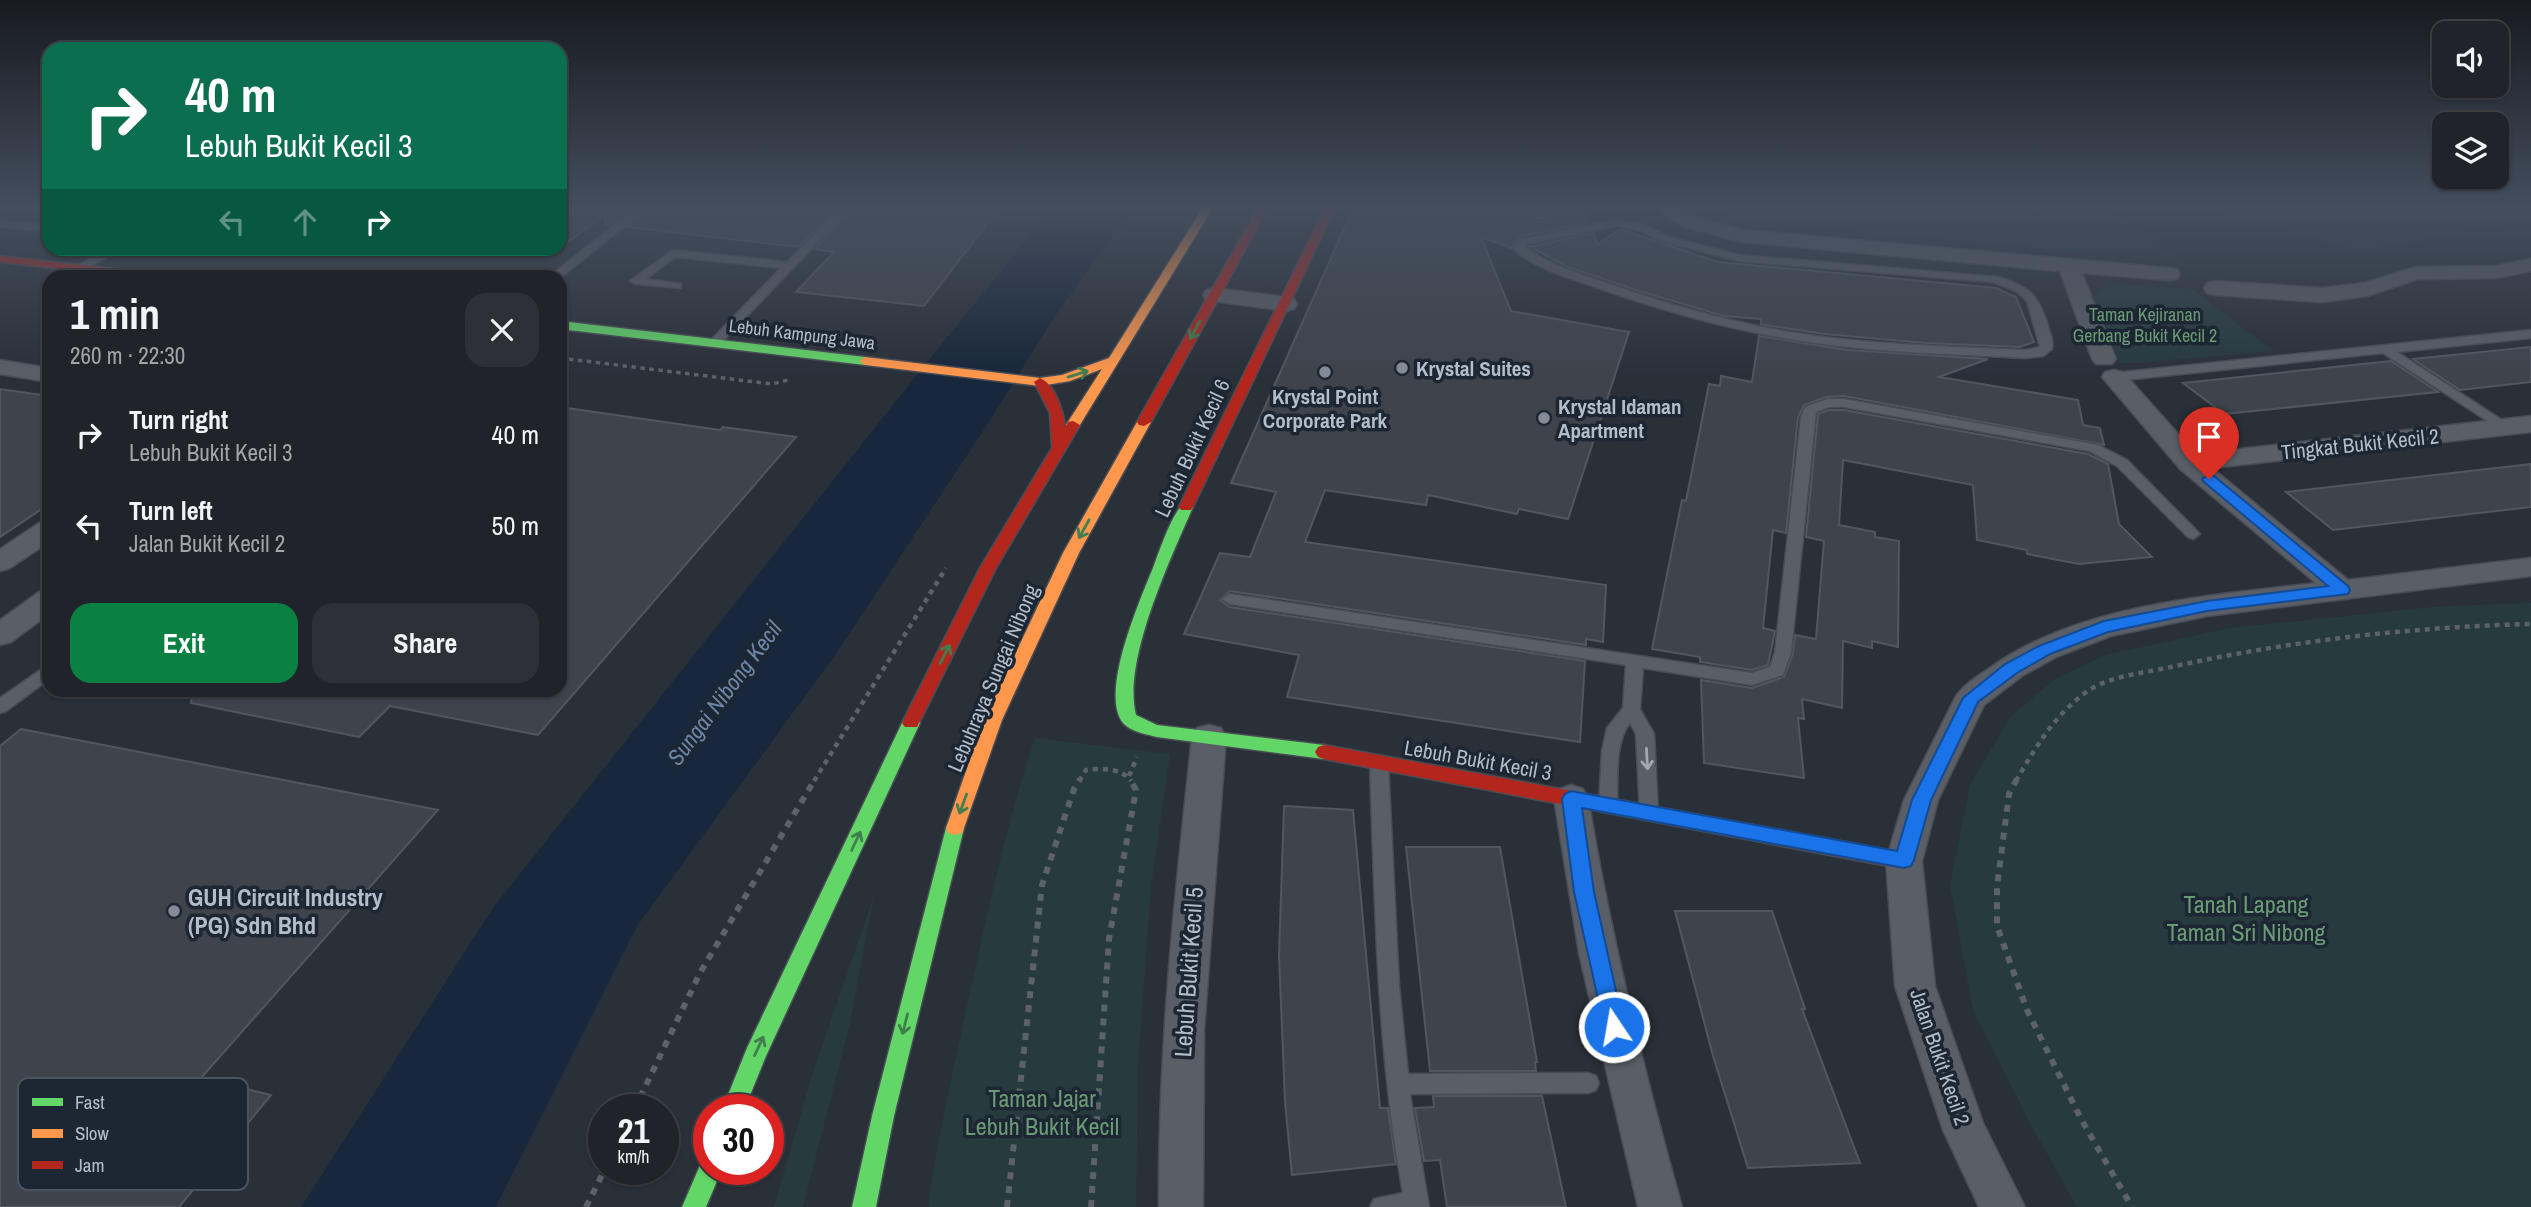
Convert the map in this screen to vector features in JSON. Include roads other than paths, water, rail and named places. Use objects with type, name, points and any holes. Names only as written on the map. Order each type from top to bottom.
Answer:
[{"type":"main road","points":[[30,262],[98,270]]},
{"type":"main road","points":[[739,1094],[755,1055],[988,568],[1174,262]]},
{"type":"main road","name":"Lebuhraya Sungai Nibong","points":[[864,1207],[886,1104],[954,830],[993,720],[1070,553],[1232,262]]},
{"type":"main road","name":"Lebuh Bukit Kecil 6","points":[[1128,718],[1125,709],[1129,659],[1157,575],[1192,493],[1305,262]]},
{"type":"main road","name":"Lebuh Kampung Jawa","points":[[567,326],[1032,381],[1065,378],[1114,360]]},
{"type":"main road","points":[[1032,381],[1054,400],[1059,416],[1059,449]]},
{"type":"main road","name":"Lebuh Bukit Kecil 3","points":[[1128,718],[1135,724],[1157,731],[1300,748],[1904,860]]},
{"type":"main road","points":[[694,1207],[703,1185]]},
{"type":"street","points":[[2029,262],[2169,274]]},
{"type":"street","points":[[2215,288],[2322,295],[2367,289],[2416,273],[2496,272],[2531,265]]},
{"type":"street","points":[[2069,266],[2109,368],[2189,463],[2342,590]]},
{"type":"street","points":[[1214,295],[1286,304]]},
{"type":"street","points":[[0,367],[42,374]]},
{"type":"street","name":"Tingkat Bukit Kecil 2","points":[[2189,463],[2531,424]]},
{"type":"street","points":[[0,562],[42,533]]},
{"type":"street","name":"Jalan Bukit Kecil 2","points":[[2003,1207],[1964,1130],[1915,986],[1904,860],[1921,800],[1971,698],[2011,668],[2045,650],[2104,627],[2207,606],[2531,567]]},
{"type":"street","points":[[0,635],[42,604]]},
{"type":"street","name":"Lebuh Bukit Kecil 5","points":[[1181,1207],[1179,1138],[1185,966],[1209,737]]},
{"type":"street","points":[[1590,802],[1584,892],[1626,1081],[1660,1207]]},
{"type":"lane","points":[[80,268],[90,262]]},
{"type":"lane","points":[[661,262],[636,281],[677,286]]},
{"type":"lane","points":[[756,262],[789,266]]},
{"type":"lane","points":[[714,343],[793,262]]},
{"type":"lane","points":[[1539,262],[1688,313],[1815,339],[1889,347],[2026,354],[2039,353],[2046,349],[2047,343],[2032,296],[2026,290],[2010,284],[1994,279],[1796,262]]},
{"type":"lane","points":[[2109,368],[2385,349],[2531,334]]},
{"type":"lane","points":[[2385,349],[2503,427]]},
{"type":"lane","points":[[1230,599],[1752,679],[1777,671],[1783,652],[1808,417],[1810,410],[1827,402],[2093,448],[2122,463],[2193,534]]},
{"type":"lane","points":[[1590,802],[1611,751],[1616,728],[1631,709],[1635,661]]},
{"type":"lane","points":[[0,707],[42,675]]},
{"type":"lane","points":[[1631,709],[1645,734],[1649,813]]},
{"type":"lane","points":[[1379,763],[1391,1009],[1398,1084],[1416,1205],[1382,1207]]},
{"type":"lane","points":[[1398,1084],[1588,1083]]},
{"type":"water","name":"Sungai Nibong Kecil","points":[[1008,262],[1094,262],[1055,316],[987,425],[833,658],[637,926],[496,1207],[301,1207],[495,905]]},
{"type":"place","name":"Krystal Suites","points":[[1402,368]]},
{"type":"place","name":"Krystal Point Corporate Park","points":[[1325,372]]},
{"type":"place","name":"Krystal Idaman Apartment","points":[[1544,418]]},
{"type":"place","name":"GUH Circuit Industry (PG) Sdn Bhd","points":[[174,911]]},
{"type":"park label","name":"Taman Kejiranan Gerbang Bukit Kecil 2","points":[[2145,324]]},
{"type":"park label","name":"Tanah Lapang Taman Sri Nibong","points":[[2246,918]]},
{"type":"park label","name":"Taman Jajar Lebuh Bukit Kecil","points":[[1042,1112]]}]
